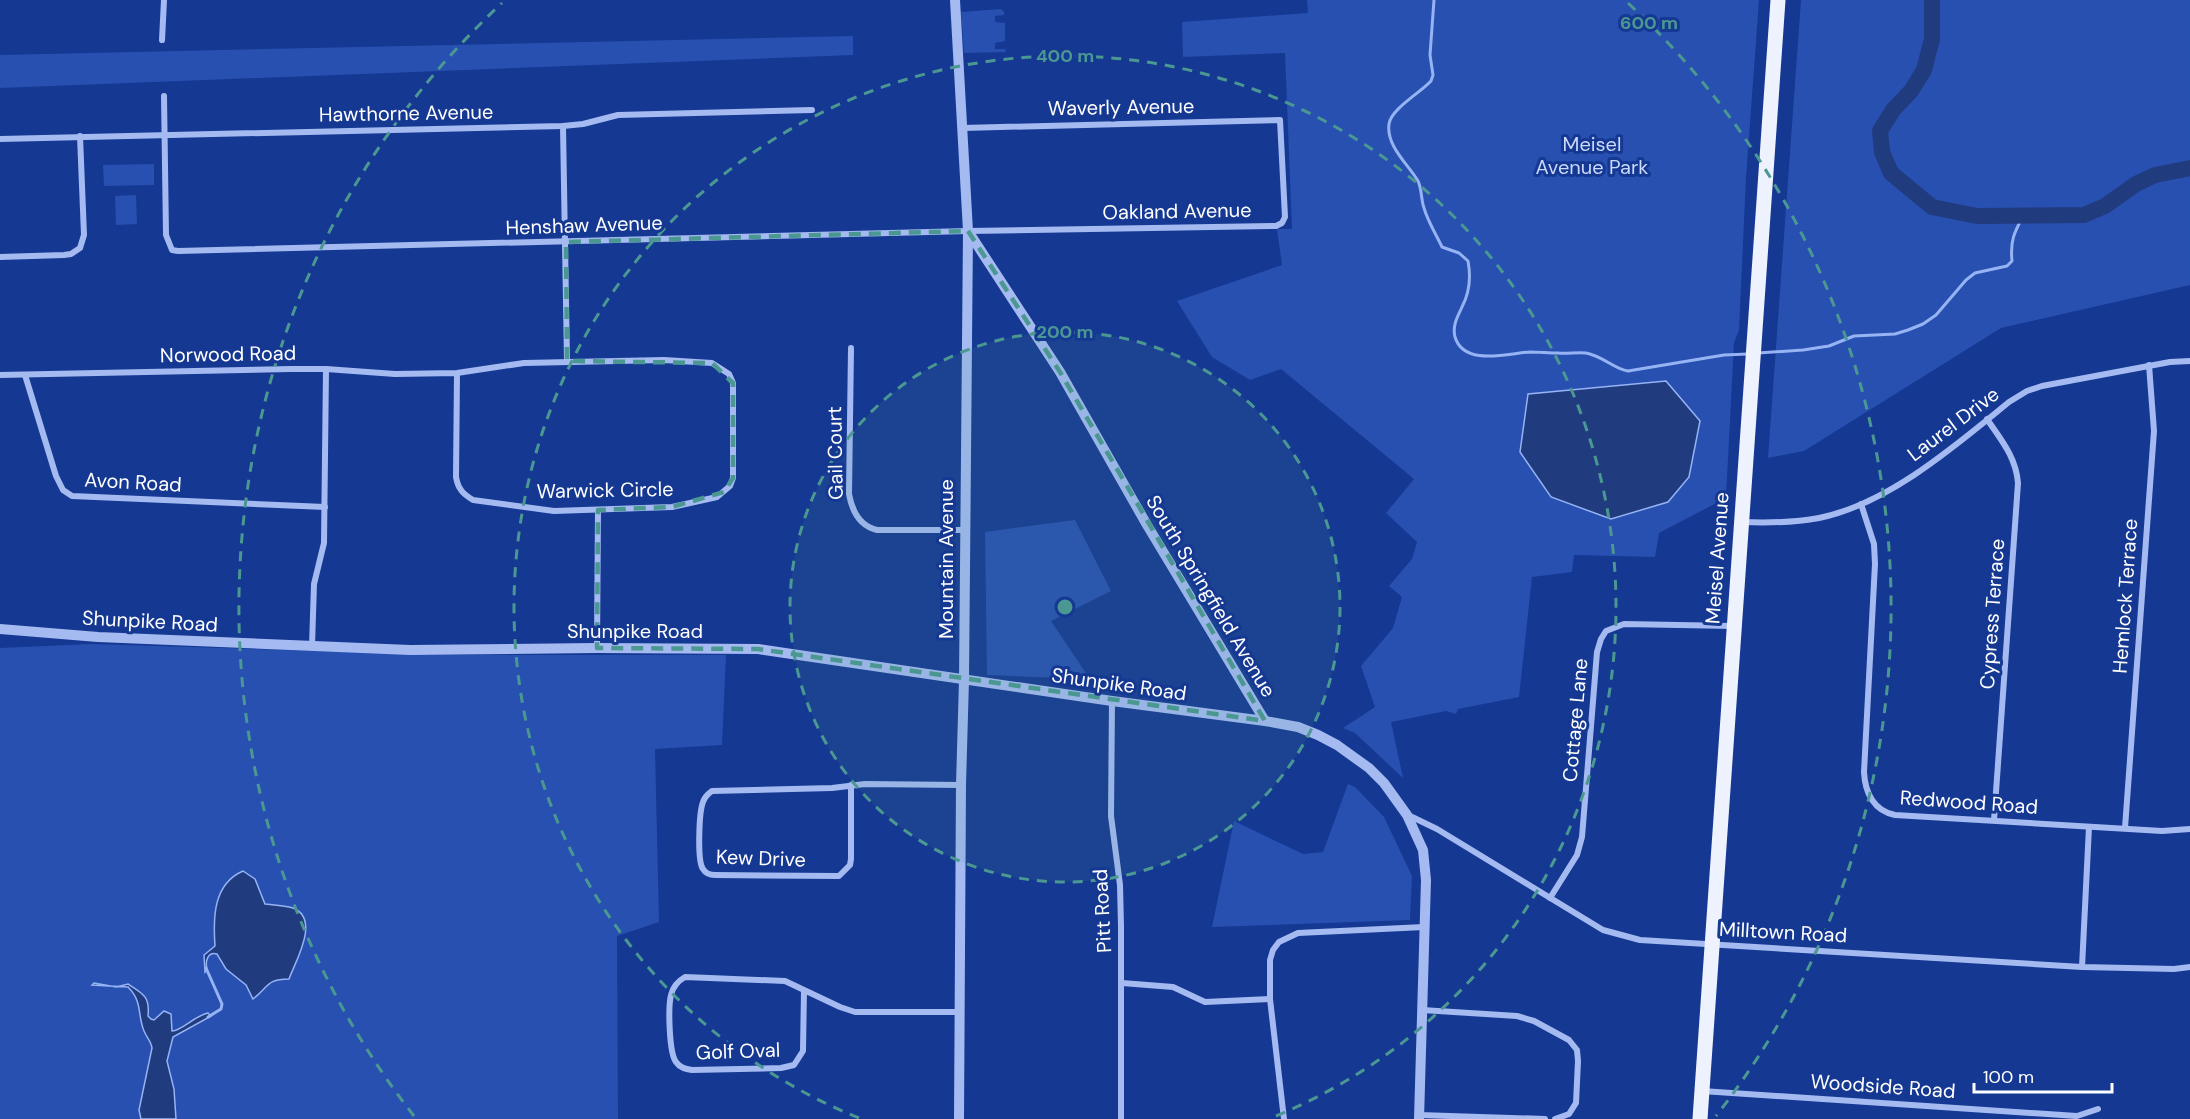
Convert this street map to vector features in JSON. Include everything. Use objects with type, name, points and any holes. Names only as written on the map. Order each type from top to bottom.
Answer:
[{"type":"main road","name":"Meisel Avenue","points":[[1700,1119],[1778,0]]},
{"type":"street","points":[[162,39],[164,0]]},
{"type":"street","name":"Mountain Avenue","points":[[955,0],[968,231],[959,1119]]},
{"type":"street","points":[[164,96],[165,135]]},
{"type":"street","name":"Hawthorne Avenue","points":[[0,139],[563,126],[583,124],[618,115],[812,110]]},
{"type":"street","name":"Waverly Avenue","points":[[963,128],[1280,120]]},
{"type":"street","name":"Oakland Avenue","points":[[968,231],[1276,226],[1282,223],[1285,217],[1280,120]]},
{"type":"street","points":[[563,126],[567,361]]},
{"type":"street","name":"Henshaw Avenue","points":[[165,135],[166,235],[172,250],[178,251],[968,231]]},
{"type":"street","points":[[0,257],[55,256],[78,251],[83,243],[80,136]]},
{"type":"street","name":"South Springfield Avenue","points":[[968,231],[1060,372],[1147,525],[1265,721],[1298,728],[1337,745],[1369,768],[1384,783],[1407,814],[1423,850],[1426,880],[1419,1117]]},
{"type":"street","name":"Gail Court","points":[[851,348],[849,494],[854,511],[870,528],[877,530],[964,530]]},
{"type":"street","name":"Warwick Circle","points":[[664,360],[712,363],[729,374],[733,383],[733,477],[730,486],[717,497],[672,507],[598,510],[554,511],[521,508],[473,500],[464,495],[458,487],[456,477],[457,374],[524,363],[567,361],[664,360]]},
{"type":"street","name":"Laurel Drive","points":[[1740,522],[1775,524],[1802,521],[1821,518],[1861,504],[1902,483],[2009,402],[2027,391],[2149,365],[2190,361]]},
{"type":"street","name":"Hemlock Terrace","points":[[2125,828],[2154,431],[2149,365]]},
{"type":"street","points":[[312,646],[314,584],[324,543],[326,369]]},
{"type":"street","name":"Norwood Road","points":[[0,375],[326,369],[395,375],[457,374]]},
{"type":"street","name":"Avon Road","points":[[25,375],[56,476],[63,490],[72,496],[325,507]]},
{"type":"street","name":"Cypress Terrace","points":[[1987,419],[2013,457],[2018,483],[1994,820]]},
{"type":"street","name":"Redwood Road","points":[[1861,504],[1874,544],[1875,564],[1864,772],[1867,791],[1878,807],[1885,813],[2162,831],[2190,829]]},
{"type":"street","points":[[597,648],[598,510]]},
{"type":"street","name":"Cottage Lane","points":[[1550,898],[1576,855],[1582,837],[1597,652],[1606,631],[1624,624],[1734,626]]},
{"type":"street","name":"Shunpike Road","points":[[0,629],[98,638],[410,650],[758,649],[1112,702],[1265,721]]},
{"type":"street","name":"Pitt Road","points":[[1112,702],[1111,816],[1120,885],[1121,1119]]},
{"type":"street","name":"Kew Drive","points":[[851,785],[851,859],[850,865],[839,876],[709,875],[703,871],[700,856],[702,807],[704,798],[712,791],[865,784],[961,785]]},
{"type":"street","name":"Milltown Road","points":[[1407,814],[1437,829],[1603,930],[1640,940],[2082,967],[2174,969],[2190,967]]},
{"type":"street","points":[[2082,967],[2089,827]]},
{"type":"street","points":[[1284,1119],[1270,999],[1270,960],[1273,950],[1286,937],[1307,932],[1424,927]]},
{"type":"street","name":"Golf Oval","points":[[804,990],[803,1051],[794,1065],[781,1068],[692,1070],[675,1062],[672,1049],[671,995],[678,981],[685,977],[785,981],[855,1012],[960,1012]]},
{"type":"street","points":[[1122,984],[1173,987],[1205,1002],[1270,999]]},
{"type":"street","points":[[1422,1010],[1517,1016],[1534,1021],[1569,1040],[1577,1050],[1576,1104],[1569,1114],[1555,1119]]},
{"type":"street","name":"Woodside Road","points":[[1702,1091],[2077,1116],[2098,1109]]},
{"type":"street","points":[[1419,1117],[1545,1119]]},
{"type":"highlighted area","points":[[968,231],[1060,372],[1265,721],[758,649],[597,648],[598,510],[672,507],[724,492],[733,478],[733,383],[712,363],[567,361],[566,242]]},
{"type":"green space","name":"Meisel Avenue Park","points":[[1307,0],[1759,0],[1746,178],[1739,330],[1734,343],[1726,498],[1659,533],[1655,557],[1574,555],[1572,572],[1532,577],[1519,697],[1458,709],[1456,714],[1446,711],[1391,722],[1403,778],[1355,733],[1343,728],[1375,707],[1361,666],[1393,628],[1402,597],[1389,586],[1412,559],[1417,542],[1386,513],[1414,479],[1281,369],[1250,380],[1212,357],[1177,301],[1282,265],[1277,229],[1292,229],[1285,53],[1183,57],[1182,22],[1308,13]]},
{"type":"green space","points":[[1801,0],[2190,0],[2190,285],[2001,328],[1804,451],[1768,458]]},
{"type":"green space","points":[[1001,9],[1004,15],[995,16],[995,22],[1005,23],[1005,41],[995,43],[995,49],[1005,49],[1006,52],[964,53],[961,12]]},
{"type":"green space","points":[[853,36],[853,55],[0,88],[0,55]]},
{"type":"green space","points":[[154,164],[154,185],[104,186],[103,165]]},
{"type":"green space","points":[[136,195],[137,224],[116,225],[115,196]]},
{"type":"green space","points":[[1075,520],[1111,591],[1051,621],[1090,679],[987,675],[985,532]]},
{"type":"green space","points":[[91,644],[447,655],[726,655],[722,745],[655,749],[659,922],[617,936],[618,1119],[0,1119],[0,648]]},
{"type":"green space","points":[[1348,784],[1355,787],[1384,817],[1412,876],[1410,920],[1212,927],[1234,821],[1303,854],[1323,852]]},
{"type":"shaded area","points":[[1666,381],[1700,421],[1689,477],[1668,502],[1611,519],[1551,497],[1520,452],[1528,394]]},
{"type":"shaded area","points":[[243,871],[255,879],[265,904],[293,908],[301,914],[305,921],[306,931],[289,979],[276,980],[268,984],[253,999],[246,985],[226,969],[217,954],[211,954],[208,957],[205,972],[204,955],[215,946],[215,913],[220,893],[233,877]]},
{"type":"shaded area","points":[[128,984],[145,997],[148,1004],[148,1016],[151,1019],[154,1020],[164,1011],[171,1014],[172,1031],[208,1013],[211,1016],[173,1037],[167,1061],[174,1089],[176,1119],[141,1119],[139,1110],[152,1048],[142,1025],[133,992],[128,987],[118,986]]},
{"type":"waterway","points":[[1434,0],[1430,55],[1433,75],[1431,81],[1395,113],[1389,124],[1389,132],[1394,147],[1418,181],[1423,205],[1442,247],[1459,253],[1468,261],[1470,279],[1468,290],[1454,329],[1460,346],[1468,352],[1488,356],[1530,352],[1586,353],[1628,371],[1724,355],[1748,354]]},
{"type":"waterway","points":[[1932,0],[1932,39],[1924,70],[1880,131],[1882,152],[1891,173],[1932,207],[1977,216],[2084,215],[2105,206],[2136,184],[2155,175],[2190,168]]},
{"type":"waterway","points":[[1758,353],[1829,346],[1854,336],[1895,334],[1923,324],[1936,315],[1966,280],[1975,273],[2007,266],[2012,261],[2013,237],[2023,216]]},
{"type":"waterway","points":[[206,968],[222,1004],[221,1009],[208,1017]]}]
